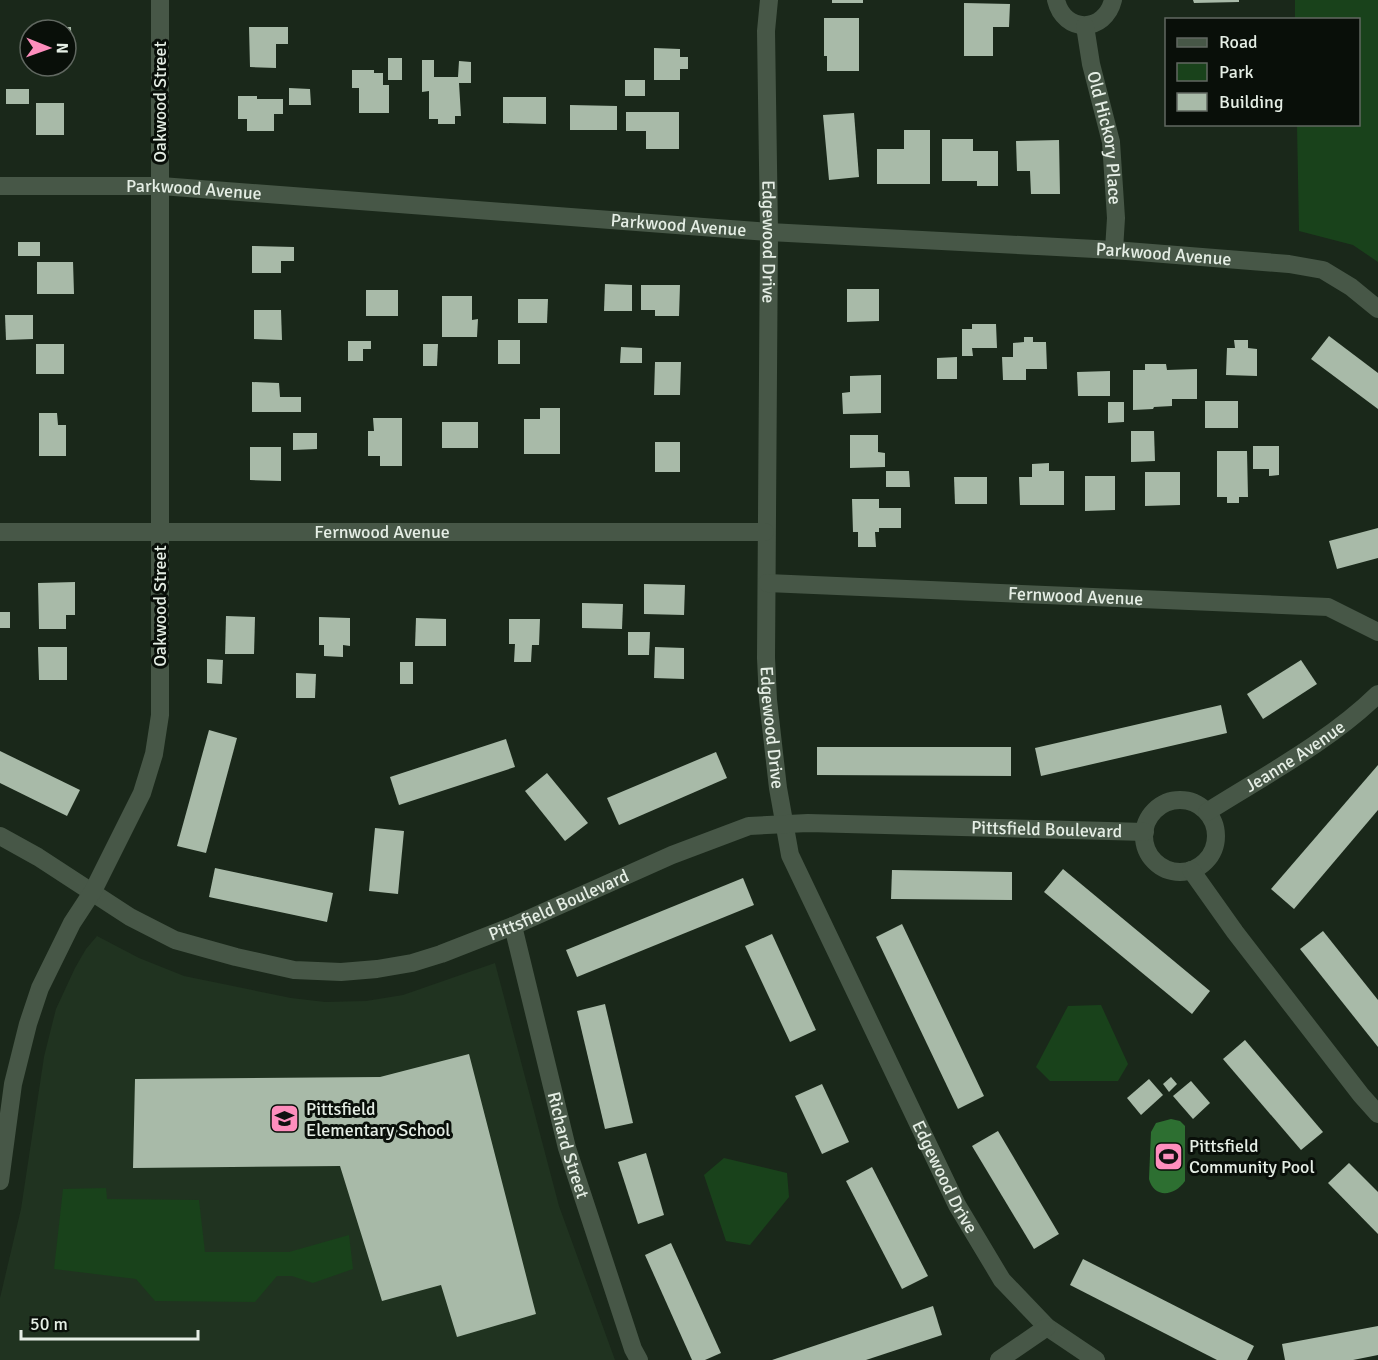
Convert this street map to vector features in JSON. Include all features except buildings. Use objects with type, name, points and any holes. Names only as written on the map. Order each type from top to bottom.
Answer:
[{"type":"street","name":"Oakwood Street","points":[[0,1181],[13,1084],[28,1024],[40,988],[72,923],[93,891],[142,793],[154,754],[160,715],[160,0]]},
{"type":"street","name":"Edgewood Drive","points":[[769,0],[766,31],[769,232],[765,532],[768,700],[778,788],[790,855],[957,1205],[1002,1280],[1047,1327],[1096,1360]]},
{"type":"street","points":[[1056,0],[1060,12],[1066,19],[1085,26],[1095,24],[1104,18],[1110,11],[1113,0]]},
{"type":"street","name":"Old Hickory Place","points":[[1085,26],[1091,64],[1112,142],[1116,218],[1114,249]]},
{"type":"street","name":"Parkwood Avenue","points":[[0,186],[161,186],[769,232],[1114,249],[1289,264],[1323,270],[1378,309]]},
{"type":"street","name":"Fernwood Avenue","points":[[0,531],[765,532]]},
{"type":"street","name":"Fernwood Avenue","points":[[766,584],[1328,607],[1378,632]]},
{"type":"street","name":"Jeanne Avenue","points":[[1207,812],[1360,712],[1378,694]]},
{"type":"street","name":"Pittsfield Boulevard","points":[[1191,870],[1177,872],[1167,870],[1156,863],[1149,854],[1144,832],[1153,813],[1169,802],[1181,800],[1190,802],[1207,812]]},
{"type":"street","points":[[1207,812],[1214,823],[1216,842],[1212,854],[1205,862],[1191,870],[1235,932],[1378,1114]]},
{"type":"street","name":"Pittsfield Boulevard","points":[[0,836],[93,891],[130,917],[175,940],[294,970],[341,972],[412,963],[441,954],[513,926],[672,855],[749,826],[784,823],[1144,832]]},
{"type":"street","name":"Richard Street","points":[[513,926],[567,1148],[633,1349],[639,1360]]},
{"type":"street","points":[[999,1360],[1047,1327]]},
{"type":"shaded area","name":"Pittsfield Elementary School","points":[[97,936],[139,958],[184,976],[291,998],[325,1002],[366,1001],[403,995],[495,963],[559,1206],[615,1360],[0,1360],[0,1298],[21,1209],[44,1057],[56,1009],[75,968]]},
{"type":"shaded area","name":"Pittsfield Community Pool","points":[[1171,1119],[1180,1121],[1185,1126],[1185,1181],[1176,1190],[1165,1193],[1155,1190],[1149,1179],[1151,1132],[1156,1123]]},
{"type":"green space","points":[[1295,0],[1378,0],[1378,262],[1353,245],[1299,231],[1297,126],[1360,126],[1360,18],[1295,18]]},
{"type":"green space","points":[[1101,1005],[1128,1064],[1118,1081],[1050,1081],[1036,1067],[1068,1006]]},
{"type":"green space","points":[[724,1158],[787,1173],[789,1197],[750,1245],[726,1241],[704,1175]]},
{"type":"green space","points":[[106,1188],[107,1199],[199,1200],[205,1252],[289,1252],[349,1235],[353,1269],[313,1283],[292,1276],[277,1276],[255,1302],[155,1301],[136,1279],[54,1269],[63,1189]]},
{"type":"place","name":"Pittsfield Elementary School","points":[[285,1119]]},
{"type":"place","name":"Pittsfield Community Pool","points":[[1168,1156]]}]
